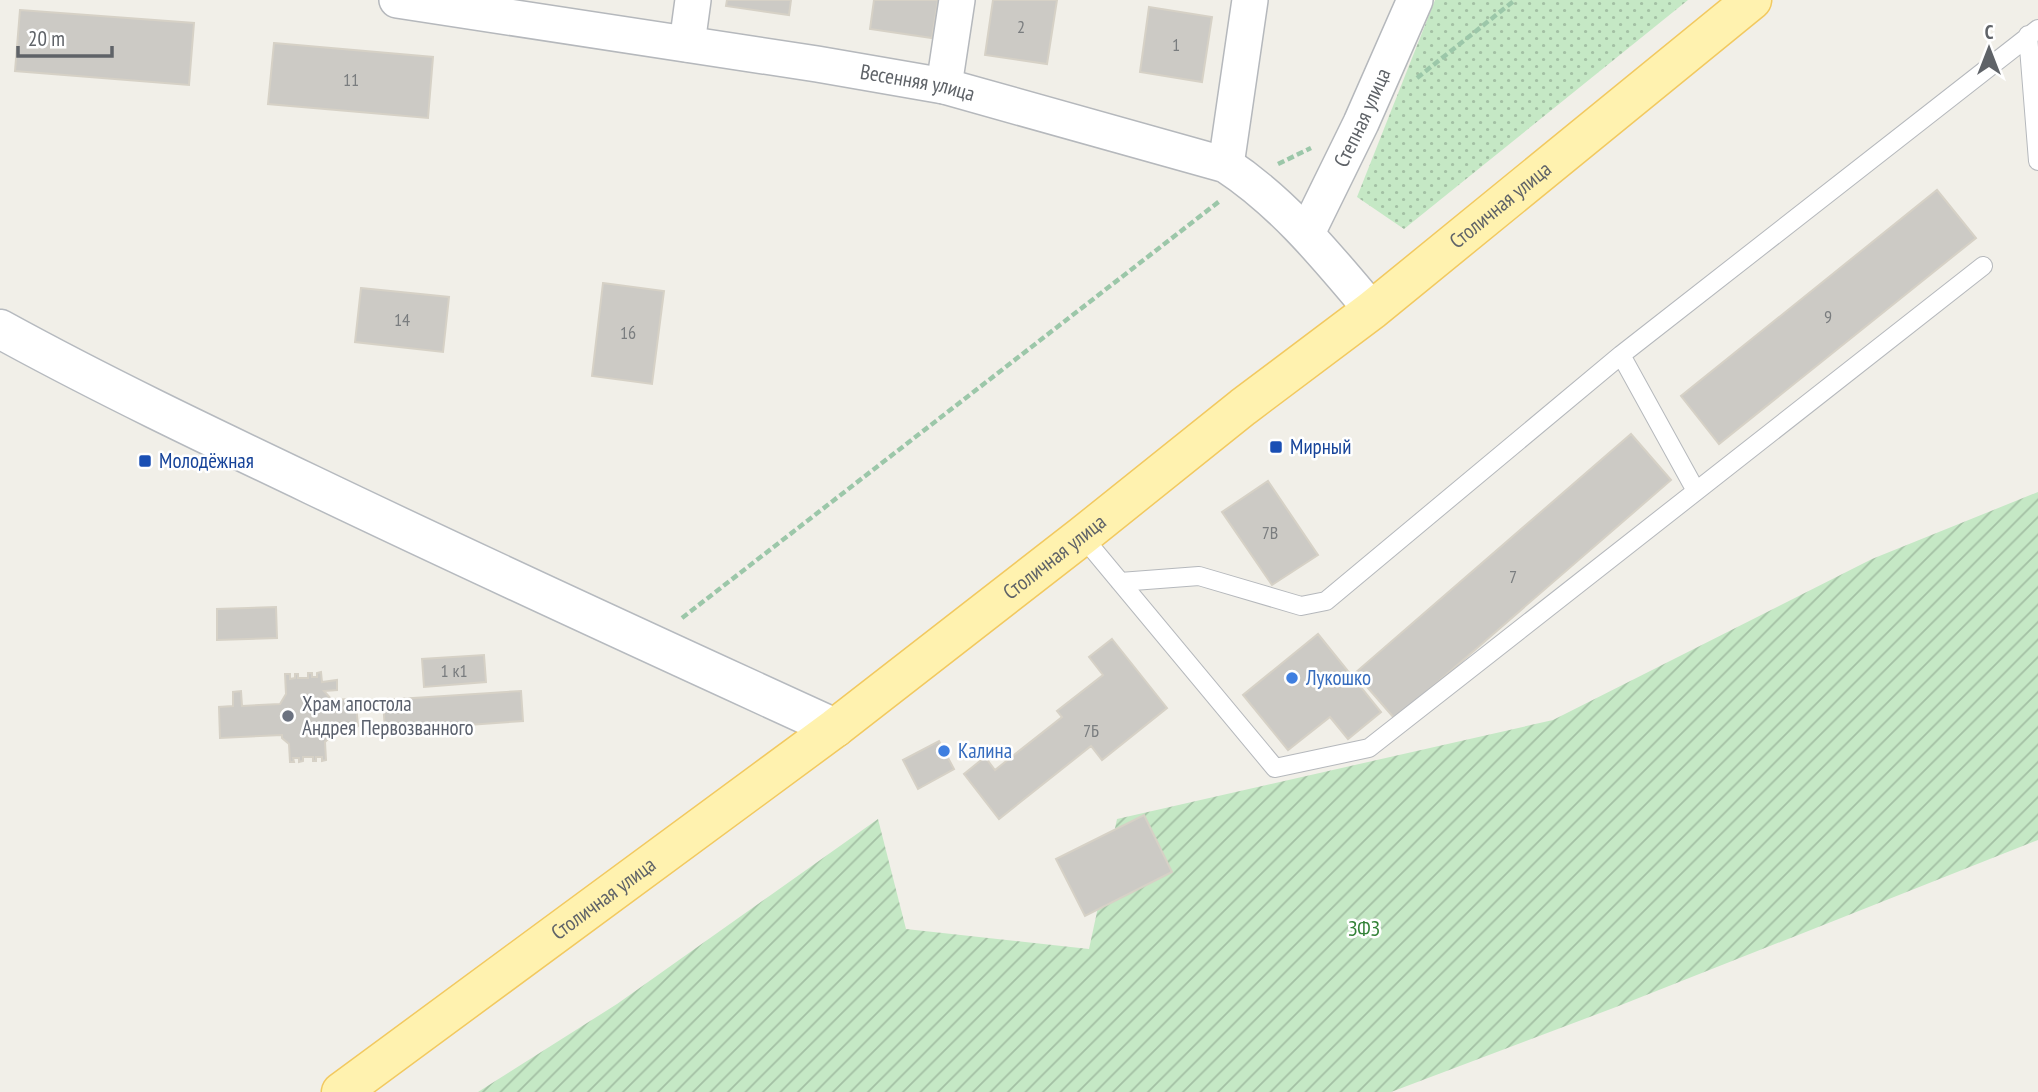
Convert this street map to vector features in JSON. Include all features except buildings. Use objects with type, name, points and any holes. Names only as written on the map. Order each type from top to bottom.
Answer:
[{"type":"main road","name":"Столичная улица","points":[[341,1092],[835,728],[1243,407],[1372,310],[1752,0]]},
{"type":"main road","points":[[0,329],[87,376],[428,541],[835,728]]},
{"type":"street","name":"Весенняя улица","points":[[397,0],[944,86],[1237,172],[1307,233],[1372,310]]},
{"type":"street","points":[[687,44],[693,0]]},
{"type":"street","points":[[944,86],[957,0]]},
{"type":"street","points":[[1237,172],[1250,0]]},
{"type":"street","name":"Степная улица","points":[[1307,233],[1361,123],[1415,0]]},
{"type":"lane","points":[[2033,32],[2038,162]]},
{"type":"lane","points":[[1120,582],[1199,576],[1301,606],[1326,601],[1621,355],[2033,32]]},
{"type":"lane","points":[[1082,536],[1275,768],[1369,748],[1983,266]]},
{"type":"lane","points":[[1621,355],[1696,491]]},
{"type":"path","points":[[682,618],[1237,172]]},
{"type":"green space","points":[[1435,0],[1688,0],[1404,229],[1357,197]]},
{"type":"green space","name":"ЗФЗ","points":[[2038,492],[2038,840],[1616,1007],[1391,1092],[478,1092],[617,1004],[878,819],[906,929],[1089,949],[1117,819],[1553,720],[1872,559]]},
{"type":"place","name":"Мирный","points":[[1276,447]]},
{"type":"place","name":"Молодёжная","points":[[145,461]]},
{"type":"place","name":"Лукошко","points":[[1292,678]]},
{"type":"place","name":"Храм апостола Андрея Первозванного","points":[[288,716]]},
{"type":"place","name":"Калина","points":[[944,751]]}]
